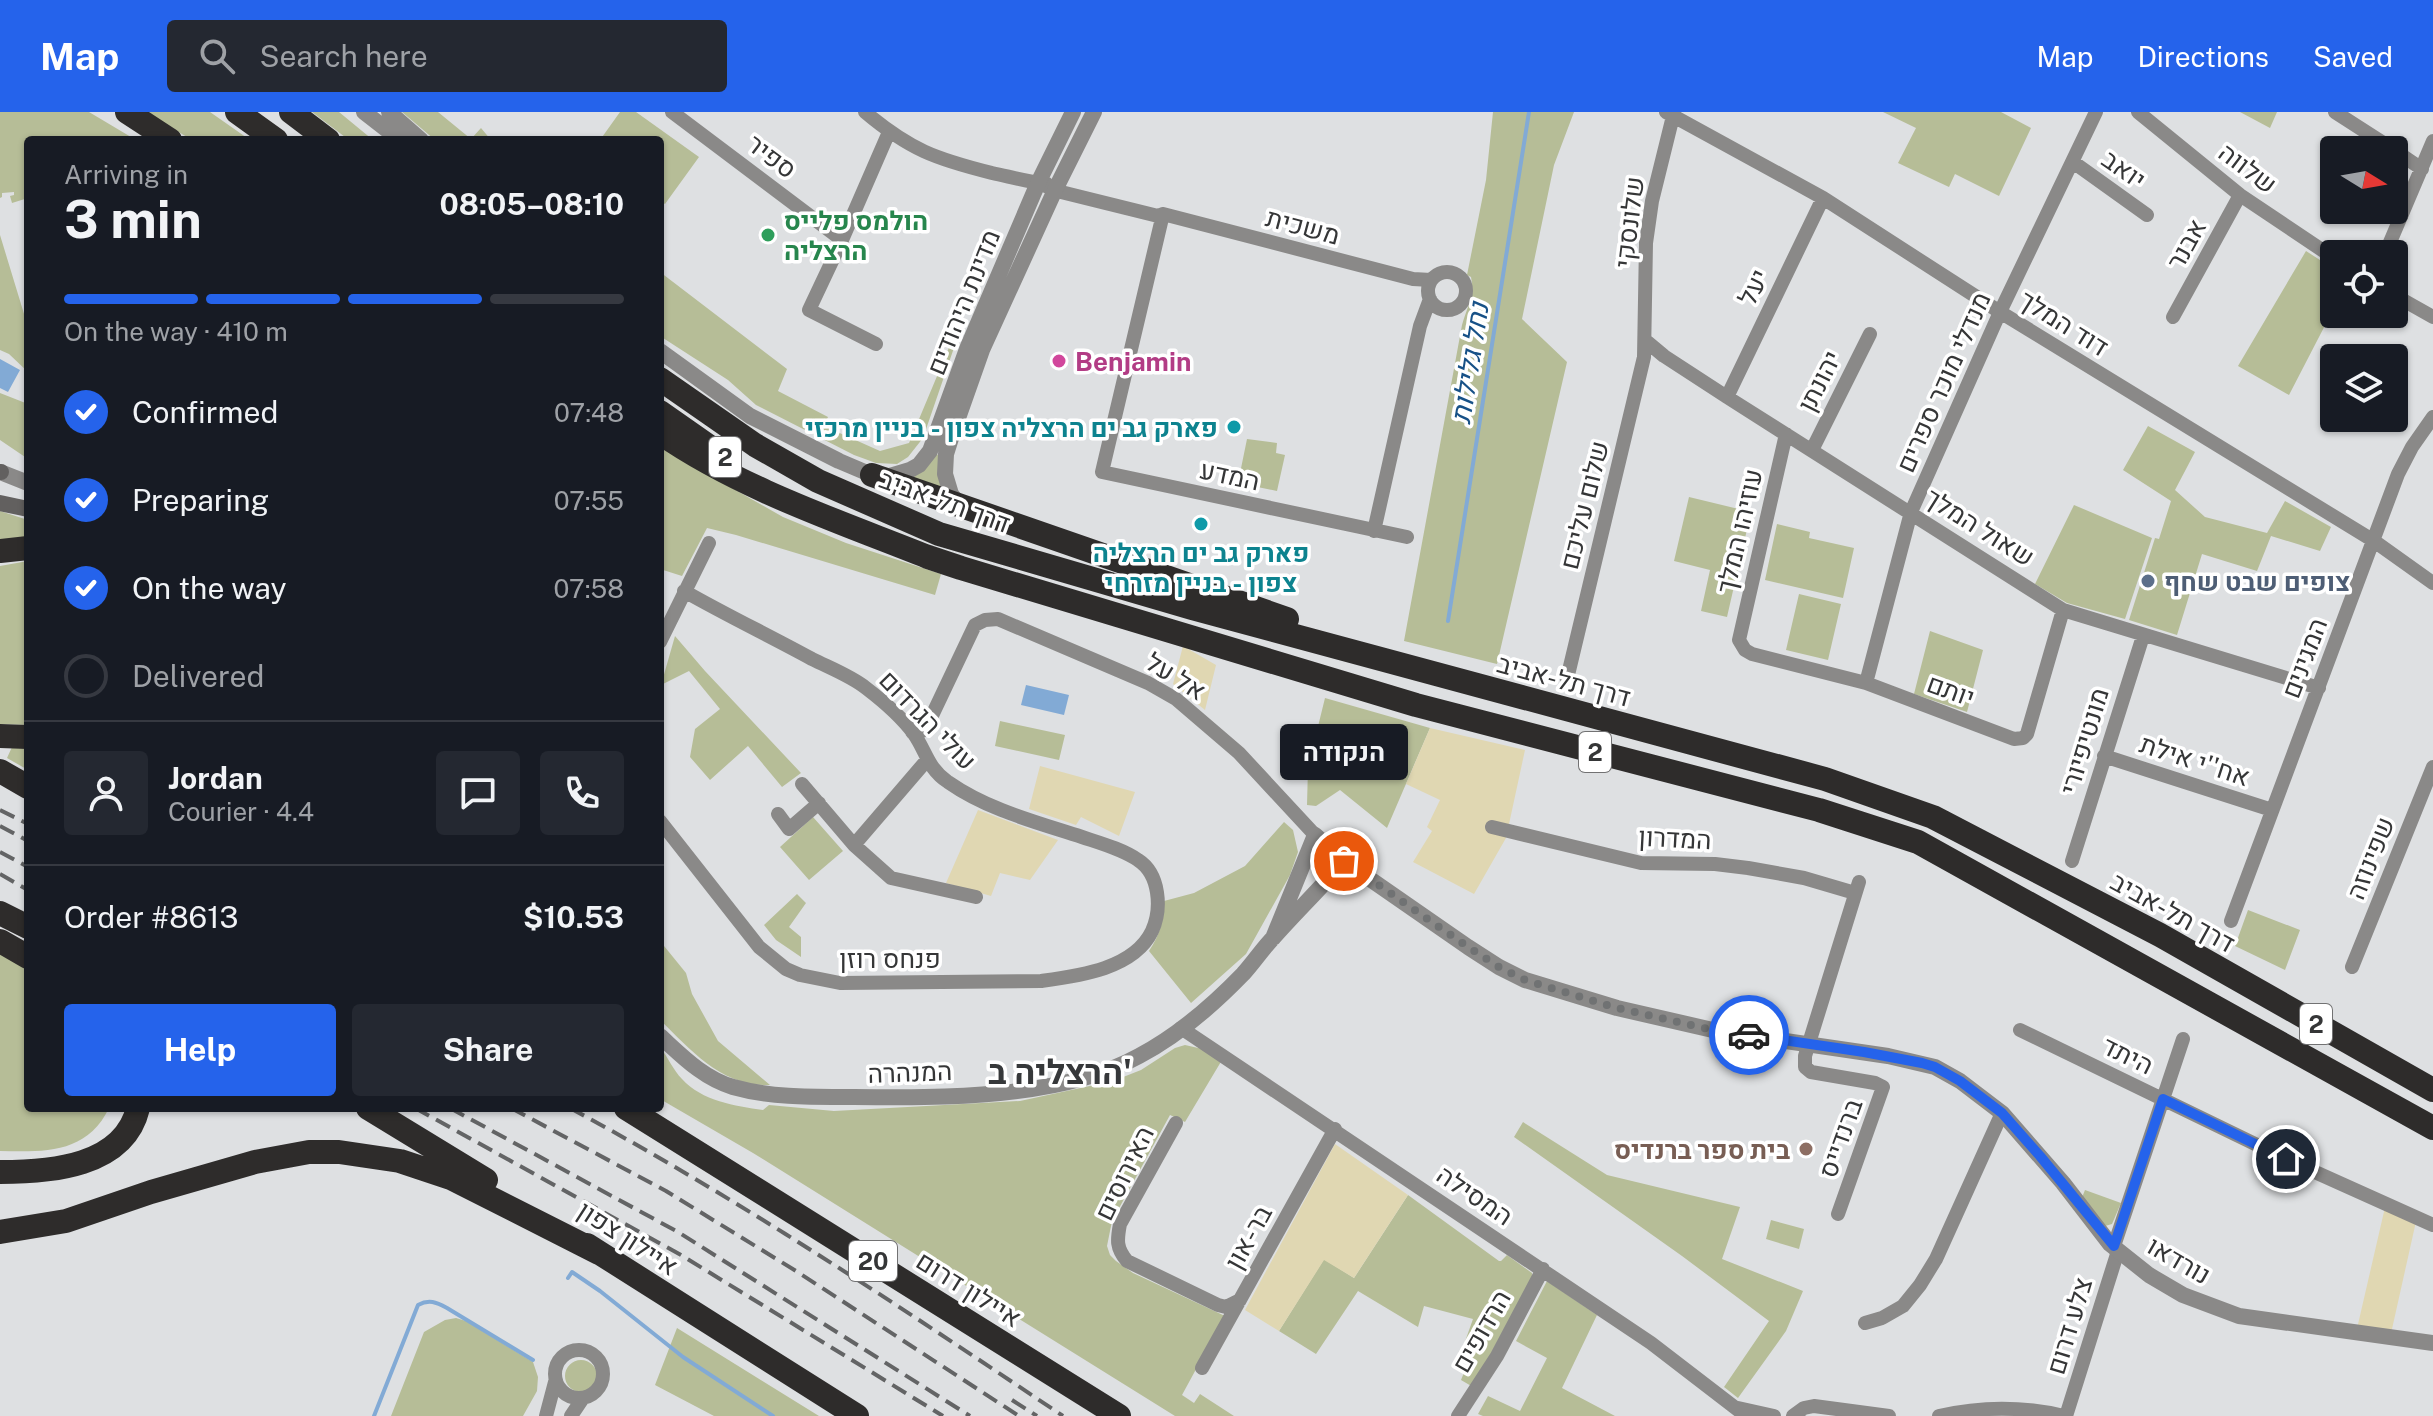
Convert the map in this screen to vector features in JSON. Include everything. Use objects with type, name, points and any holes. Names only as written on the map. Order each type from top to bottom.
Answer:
[{"type":"highway","points":[[127,112],[164,136]]},
{"type":"highway","points":[[237,112],[270,136]]},
{"type":"highway","points":[[291,112],[323,136]]},
{"type":"highway","name":"דרך תל-אביב","points":[[664,382],[755,445],[818,481],[939,534],[1192,608],[1825,779],[1933,817],[2160,935],[2433,1090]]},
{"type":"highway","name":"2","points":[[664,415],[791,501],[961,568],[1401,701],[1819,810],[1918,842],[2433,1128]]},
{"type":"highway","points":[[664,436],[737,478],[791,501]]},
{"type":"highway","points":[[872,475],[1494,690]]},
{"type":"highway","points":[[0,551],[24,548]]},
{"type":"highway","points":[[0,736],[24,737]]},
{"type":"highway","points":[[0,771],[24,785]]},
{"type":"highway","points":[[0,913],[24,925]]},
{"type":"highway","points":[[0,941],[24,955]]},
{"type":"highway","points":[[0,1172],[48,1169],[90,1160],[114,1146],[124,1136],[132,1126],[137,1112]]},
{"type":"highway","name":"איילון צפון","points":[[374,1112],[857,1416]]},
{"type":"highway","name":"איילון דרום","points":[[632,1112],[1119,1416]]},
{"type":"highway","points":[[0,1247],[14,1236],[38,1227],[255,1162],[309,1152],[339,1152],[400,1161],[451,1178],[599,1253]]},
{"type":"highway","points":[[0,1232],[38,1227]]},
{"type":"main road","points":[[0,503],[24,507]]},
{"type":"street","points":[[364,112],[395,136]]},
{"type":"street","points":[[389,112],[416,136]]},
{"type":"street","name":"ספיר","points":[[672,112],[842,240]]},
{"type":"street","name":"משכית","points":[[865,112],[889,132],[925,153],[951,162],[1159,211],[1413,279],[1431,280]]},
{"type":"street","name":"מדינת היהודים","points":[[872,475],[890,476],[910,470],[919,465],[930,451],[967,349],[1038,183],[1073,112]]},
{"type":"street","name":"מדינת היהודים","points":[[962,507],[947,486],[946,454],[982,350],[1094,112]]},
{"type":"street","name":"מנדלי מוכר ספרים","points":[[1866,683],[1911,512],[2000,312],[2096,112]]},
{"type":"street","name":"שלווה","points":[[2138,112],[2240,195],[2320,249]]},
{"type":"street","points":[[2335,112],[2372,136]]},
{"type":"street","name":"דוד המלך","points":[[1671,113],[1823,198],[2000,312],[2374,541],[2433,583]]},
{"type":"street","name":"שלונסקי","points":[[1646,341],[1646,243],[1671,113]]},
{"type":"street","points":[[876,344],[809,310],[889,132]]},
{"type":"street","points":[[2391,240],[2433,141]]},
{"type":"street","points":[[2408,160],[2422,169]]},
{"type":"street","name":"יואב","points":[[2073,162],[2147,215]]},
{"type":"street","name":"אבנר","points":[[2173,317],[2240,195]]},
{"type":"street","name":"יעל","points":[[1727,397],[1823,198]]},
{"type":"street","name":"המדע","points":[[1163,214],[1102,472],[1407,537]]},
{"type":"street","points":[[1441,272],[1451,272],[1463,279],[1466,293],[1459,306],[1439,308],[1430,299],[1428,290],[1431,280],[1441,272]]},
{"type":"street","points":[[1374,531],[1420,326],[1430,299]]},
{"type":"street","points":[[2408,303],[2433,317]]},
{"type":"street","name":"יהונתן","points":[[1812,450],[1870,334]]},
{"type":"street","name":"שאול המלך","points":[[1646,341],[1727,397],[2063,610],[2319,688]]},
{"type":"street","name":"שלום עליכם","points":[[1567,679],[1646,341]]},
{"type":"street","name":"דרך תל-אביב","points":[[664,354],[750,416],[872,475]]},
{"type":"street","name":"המגינים","points":[[2231,921],[2398,474],[2433,417]]},
{"type":"street","name":"עוזיהו המלך","points":[[1739,640],[1786,434]]},
{"type":"street","points":[[0,472],[24,481]]},
{"type":"street","points":[[0,495],[24,506]]},
{"type":"street","points":[[664,634],[709,543]]},
{"type":"street","name":"עולי הגרדום","points":[[684,591],[863,685],[912,732],[927,760],[944,780],[983,803],[1139,860],[1150,872],[1157,891],[1158,909]]},
{"type":"street","name":"יותם","points":[[1739,640],[1745,650],[1752,654],[1866,683],[2014,739],[2027,734],[2063,610]]},
{"type":"street","name":"אל על","points":[[912,732],[922,731],[928,724],[975,625],[998,619],[1136,677],[1176,699],[1239,753],[1315,835]]},
{"type":"street","name":"מונטיפיורי","points":[[2072,861],[2143,636]]},
{"type":"street","name":"אח''י אילת","points":[[2104,756],[2272,810]]},
{"type":"street","points":[[854,845],[927,760]]},
{"type":"street","name":"שפינוזה","points":[[2352,967],[2433,767]]},
{"type":"street","points":[[802,784],[854,845],[891,878],[976,897]]},
{"type":"street","points":[[778,814],[789,829],[819,803]]},
{"type":"street","name":"פנחס רוזן","points":[[664,826],[759,947],[786,969],[821,980],[872,984],[1041,981],[1096,971],[1127,958],[1145,945],[1158,909]]},
{"type":"street","name":"המדרון","points":[[1492,827],[1641,863],[1715,864],[1857,887],[1808,1044]]},
{"type":"street","name":"נורדאו","points":[[1315,835],[1344,861],[1468,947],[1525,980],[1617,1008],[1717,1031],[1888,1056],[1935,1067],[1960,1081],[2002,1113],[2116,1249],[2149,1275],[2183,1295],[2239,1316],[2433,1343]]},
{"type":"street","name":"המנהרה","points":[[1273,938],[1315,835]]},
{"type":"street","name":"המנהרה","points":[[664,1040],[712,1079],[731,1087],[774,1094],[871,1097],[1006,1091],[1081,1079],[1139,1057],[1208,1008],[1344,861]]},
{"type":"street","name":"המסילה","points":[[1181,1028],[1543,1269],[1651,1343],[1742,1412],[1785,1416]]},
{"type":"street","name":"היתד","points":[[2020,1030],[2286,1159],[2433,1225]]},
{"type":"street","name":"צלע דרום","points":[[2065,1416],[2183,1039]]},
{"type":"street","name":"ברנדייס","points":[[1808,1044],[1805,1067],[1811,1072],[1883,1087],[1838,1214]]},
{"type":"street","points":[[1865,1323],[1903,1306],[1920,1285],[1936,1259],[2002,1113]]},
{"type":"street","name":"האירוסים","points":[[1176,1123],[1120,1224],[1118,1251],[1127,1261],[1218,1305],[1226,1307],[1240,1300]]},
{"type":"street","name":"בר-און","points":[[1202,1368],[1335,1129]]},
{"type":"street","name":"הרדופים","points":[[1458,1416],[1497,1356],[1543,1269]]},
{"type":"street","points":[[546,1416],[555,1382],[555,1367],[562,1356],[573,1350],[586,1351],[601,1364],[603,1378],[596,1392],[583,1398],[570,1397],[555,1382]]},
{"type":"street","points":[[571,1416],[583,1398]]},
{"type":"street","points":[[1793,1416],[1804,1408],[1814,1406],[1889,1416]]},
{"type":"street","points":[[1939,1416],[1963,1410],[2000,1408],[2038,1410],[2065,1416]]},
{"type":"green space","points":[[0,112],[89,112],[129,136],[24,136],[24,199],[12,203],[10,196],[14,192],[2,193],[0,198]]},
{"type":"green space","points":[[145,112],[210,112],[244,136],[185,136]]},
{"type":"green space","points":[[312,112],[339,112],[368,136],[344,136]]},
{"type":"green space","points":[[402,112],[438,112],[467,136],[430,136]]},
{"type":"green space","points":[[620,112],[636,112],[699,157],[665,204],[664,136],[603,136]]},
{"type":"green space","points":[[1493,112],[1574,112],[1554,165],[1522,319],[1567,362],[1497,664],[1404,641],[1462,325],[1471,295],[1471,277],[1467,275],[1486,180]]},
{"type":"green space","points":[[1883,112],[2001,112],[2031,128],[1999,196],[1955,174],[1949,187],[1898,163],[1916,128]]},
{"type":"green space","points":[[2240,112],[2277,112],[2270,128]]},
{"type":"green space","points":[[481,128],[488,136],[474,136]]},
{"type":"green space","points":[[0,235],[24,314],[24,368],[0,350]]},
{"type":"green space","points":[[2306,251],[2320,260],[2320,328],[2324,328],[2289,395],[2238,366]]},
{"type":"green space","points":[[664,275],[787,369],[778,391],[828,417],[824,426],[880,451],[909,443],[953,338],[957,339],[923,438],[908,457],[897,464],[876,463],[854,455],[756,405],[728,380],[664,339]]},
{"type":"green space","points":[[0,393],[24,402],[24,456],[0,440]]},
{"type":"green space","points":[[2148,426],[2195,452],[2175,490],[2205,517],[2267,533],[2285,501],[2331,527],[2320,551],[2271,536],[2257,571],[2202,554],[2177,635],[2129,620],[2155,538],[2159,539],[2171,501],[2123,470]]},
{"type":"green space","points":[[1247,439],[1277,443],[1276,453],[1285,455],[1277,491],[1238,483]]},
{"type":"green space","points":[[664,449],[783,517],[846,543],[941,574],[935,595],[707,528],[682,576],[664,570]]},
{"type":"green space","points":[[933,454],[940,455],[945,493],[895,479]]},
{"type":"green space","points":[[1689,497],[1751,512],[1727,617],[1701,611],[1710,570],[1674,561]]},
{"type":"green space","points":[[2074,505],[2152,538],[2125,619],[2067,603],[2035,584]]},
{"type":"green space","points":[[0,511],[24,519],[24,542],[0,545]]},
{"type":"green space","points":[[1777,524],[1810,532],[1809,538],[1854,548],[1843,598],[1765,580]]},
{"type":"green space","points":[[24,562],[24,725],[0,724],[0,566]]},
{"type":"green space","points":[[1799,594],[1841,604],[1828,660],[1786,650]]},
{"type":"green space","points":[[1930,631],[1983,650],[1967,712],[1914,694]]},
{"type":"green space","points":[[675,636],[801,773],[782,787],[748,746],[710,780],[690,757],[695,729],[720,709],[689,671],[664,684]]},
{"type":"green space","points":[[1325,698],[1430,728],[1387,828],[1340,790],[1316,806],[1307,805],[1308,767]]},
{"type":"green space","points":[[1000,721],[1065,735],[1059,760],[995,746]]},
{"type":"green space","points":[[24,746],[24,768],[7,758],[12,747]]},
{"type":"green space","points":[[813,817],[843,851],[809,880],[780,847]]},
{"type":"green space","points":[[1284,822],[1293,830],[1298,852],[1290,875],[1246,954],[1191,1003],[1149,951],[1160,928],[1164,901],[1194,893],[1245,866]]},
{"type":"green space","points":[[797,894],[806,903],[789,927],[801,937],[801,957],[776,940],[764,925]]},
{"type":"green space","points":[[2248,910],[2300,930],[2285,970],[2235,946]]},
{"type":"green space","points":[[0,945],[24,958],[24,1112],[107,1112],[89,1134],[63,1147],[0,1151]]},
{"type":"green space","points":[[664,946],[686,973],[692,994],[718,1041],[770,1085],[737,1080],[696,1055],[664,1024]]},
{"type":"green space","points":[[1185,1045],[1207,1050],[1222,1060],[1185,1122],[1170,1115],[1112,1221],[1107,1246],[1110,1255],[1133,1273],[1225,1316],[1182,1395],[1194,1403],[1200,1394],[1234,1416],[1175,1416],[753,1153],[664,1101],[664,1053],[682,1079],[709,1097],[763,1110],[769,1105],[834,1111],[1020,1101],[1113,1081],[1141,1070]]},
{"type":"green space","points":[[1523,1122],[1607,1175],[1740,1207],[1722,1259],[1803,1291],[1786,1331],[1738,1398],[1724,1387],[1769,1321],[1514,1137]]},
{"type":"green space","points":[[2085,1190],[2121,1203],[2112,1224],[2105,1226],[2081,1200]]},
{"type":"green space","points":[[1408,1195],[1499,1261],[1507,1255],[1532,1273],[1473,1387],[1461,1380],[1471,1355],[1462,1350],[1473,1319],[1424,1306],[1418,1327],[1358,1291],[1316,1354],[1279,1331],[1324,1259],[1354,1278]]},
{"type":"green space","points":[[1771,1220],[1804,1229],[1799,1249],[1766,1239]]},
{"type":"green space","points":[[1547,1281],[1597,1315],[1562,1388],[1615,1416],[1478,1414],[1488,1396],[1520,1411],[1547,1358],[1516,1341]]},
{"type":"green space","points":[[456,1318],[533,1362],[538,1377],[537,1391],[523,1416],[391,1416],[424,1332],[445,1320]]},
{"type":"green space","points":[[677,1328],[819,1416],[714,1416],[655,1385]]},
{"type":"green space","points":[[581,1360],[592,1365],[597,1376],[592,1387],[581,1392],[570,1387],[565,1376],[570,1365]]},
{"type":"sand","points":[[1183,646],[1216,665],[1205,710],[1173,684]]},
{"type":"sand","points":[[1430,728],[1525,750],[1506,838],[1474,894],[1413,862],[1432,831],[1427,827],[1440,800],[1406,784]]},
{"type":"sand","points":[[1040,766],[1135,792],[1119,836],[1081,817],[1076,825],[1029,809]]},
{"type":"sand","points":[[978,810],[1058,840],[1030,880],[1000,873],[991,896],[946,883]]},
{"type":"sand","points":[[1335,1144],[1408,1195],[1354,1278],[1324,1260],[1279,1331],[1245,1310]]},
{"type":"sand","points":[[2386,1203],[2417,1217],[2390,1338],[2356,1333]]},
{"type":"water","points":[[0,359],[20,370],[8,392],[0,388]]},
{"type":"water","points":[[1026,685],[1069,695],[1064,715],[1021,705]]},
{"type":"waterway","name":"נחל גלילות","points":[[1448,621],[1529,112]]},
{"type":"waterway","points":[[568,1278],[572,1272],[683,1357],[773,1416]]},
{"type":"waterway","name":"נחל גלילות","points":[[374,1416],[418,1305],[422,1303],[432,1302],[443,1306],[533,1360]]},
{"type":"railway","points":[[0,810],[24,822]]},
{"type":"railway","points":[[0,826],[24,839]]},
{"type":"railway","points":[[0,852],[24,865]]},
{"type":"railway","points":[[0,874],[24,888]]},
{"type":"railway","points":[[422,1112],[681,1255],[943,1416]]},
{"type":"railway","points":[[457,1112],[678,1232],[970,1416]]},
{"type":"railway","points":[[518,1112],[666,1191],[796,1271],[1019,1416]]},
{"type":"railway","points":[[577,1112],[759,1217],[1063,1416]]},
{"type":"railway","points":[[1012,1400],[1037,1416]]},
{"type":"way so far","points":[[1344,861],[1468,947],[1525,980],[1617,1008],[1717,1031],[1749,1035]]},
{"type":"place","name":"הולמס פלייס הרצליה","points":[[768,235]]},
{"type":"place","name":"Benjamin","points":[[1059,361]]},
{"type":"place","name":"פארק גב ים הרצליה צפון - בניין מרכזי","points":[[1234,427]]},
{"type":"place","name":"פארק גב ים הרצליה צפון - בניין מזרחי","points":[[1201,524]]},
{"type":"place","name":"צופים שבט שחף","points":[[2148,581]]},
{"type":"place","name":"הנקודה","points":[[1344,861]]},
{"type":"place","name":"בית ספר ברנדיס","points":[[1806,1149]]},
{"type":"district","name":"הרצליה ב'","points":[[1060,1072]]},
{"type":"route","points":[[1749,1035],[1922,1063],[1960,1081],[2002,1113],[2114,1246],[2163,1099],[2286,1159]]}]
